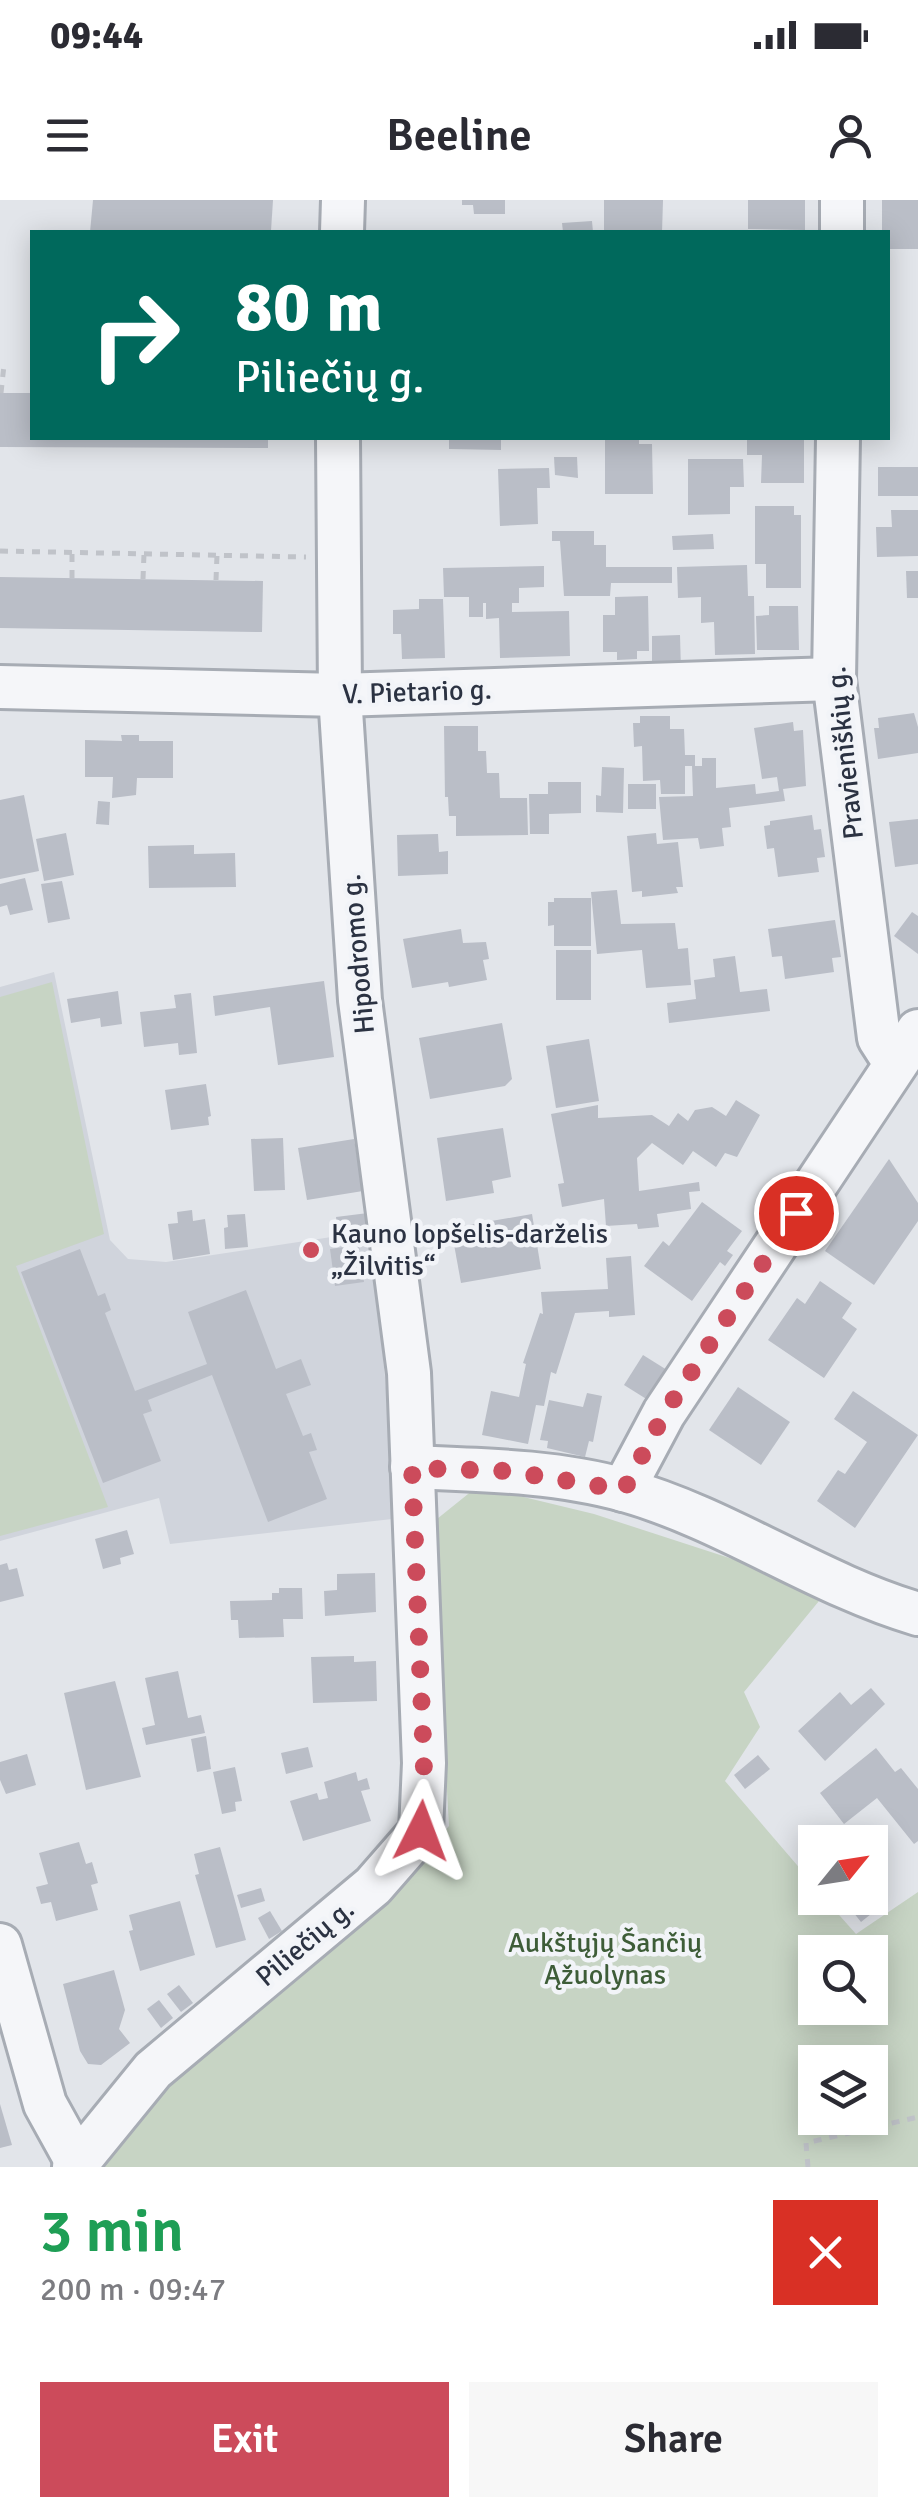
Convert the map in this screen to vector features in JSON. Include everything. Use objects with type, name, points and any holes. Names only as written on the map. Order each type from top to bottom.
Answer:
[{"type":"street","points":[[342,230],[343,200]]},
{"type":"street","points":[[842,200],[842,230]]},
{"type":"street","name":"Hipodromo g.","points":[[338,440],[340,695],[360,1000],[410,1373],[412,1468]]},
{"type":"street","name":"Pravieniškių g.","points":[[838,440],[834,679],[880,1038],[906,1047]]},
{"type":"street","name":"V. Pietario g.","points":[[0,687],[340,695],[834,679]]},
{"type":"street","points":[[624,1490],[664,1414],[906,1047]]},
{"type":"street","points":[[412,1468],[508,1471],[624,1490],[739,1535],[879,1602],[918,1614]]},
{"type":"street","name":"Piliečių g.","points":[[76,2164],[153,2070],[374,1886],[421,1831],[424,1763],[412,1468]]},
{"type":"street","points":[[0,1945],[45,2104],[76,2164]]},
{"type":"path","points":[[1,392],[4,365]]},
{"type":"path","points":[[0,551],[339,558]]},
{"type":"path","points":[[72,553],[72,578]]},
{"type":"path","points":[[143,579],[144,554]]},
{"type":"path","points":[[216,580],[217,556]]},
{"type":"path","points":[[808,2167],[806,2143],[918,2118]]},
{"type":"shaded area","name":"Kauno lopšelis-darželis „Žilvitis“","points":[[54,972],[110,1240],[128,1259],[166,1262],[371,1231],[386,1388],[392,1519],[170,1544],[159,1498],[0,1541],[0,987]]},
{"type":"green space","points":[[52,982],[104,1234],[16,1266],[108,1507],[0,1536],[0,997]]},
{"type":"green space","name":"Aukštųjų Šančių Ąžuolynas","points":[[478,1486],[594,1514],[791,1578],[819,1601],[744,1692],[760,1727],[725,1781],[798,1866],[798,1915],[839,1915],[856,1934],[918,1892],[918,2167],[97,2167],[164,2087],[402,1880],[449,1826],[432,1523]]},
{"type":"building","points":[[93,200],[273,200],[271,230],[90,230]]},
{"type":"building","points":[[462,200],[505,200],[505,214],[474,214],[473,205],[462,205]]},
{"type":"building","points":[[604,200],[663,200],[662,230],[604,230]]},
{"type":"building","points":[[748,200],[805,200],[805,230],[748,229]]},
{"type":"building","points":[[882,200],[918,200],[918,249],[890,249],[890,230],[882,230]]},
{"type":"building","points":[[592,221],[593,230],[563,230],[562,223]]},
{"type":"building","points":[[0,393],[30,393],[30,440],[268,440],[268,448],[0,447]]},
{"type":"building","points":[[449,440],[501,440],[501,450],[449,449]]},
{"type":"building","points":[[605,440],[652,444],[653,494],[605,494]]},
{"type":"building","points":[[747,440],[804,440],[804,483],[761,483],[762,455],[747,455]]},
{"type":"building","points":[[554,457],[577,457],[578,478],[555,475]]},
{"type":"building","points":[[688,459],[743,459],[744,487],[730,487],[730,514],[688,515]]},
{"type":"building","points":[[878,467],[918,467],[918,496],[878,496]]},
{"type":"building","points":[[549,468],[550,488],[537,488],[538,524],[500,526],[498,469]]},
{"type":"building","points":[[755,506],[794,506],[794,515],[801,515],[801,588],[766,588],[766,564],[755,564]]},
{"type":"building","points":[[891,510],[918,510],[918,556],[877,557],[876,527],[892,527]]},
{"type":"building","points":[[552,531],[594,531],[594,545],[606,545],[606,567],[672,567],[672,583],[611,583],[610,596],[564,596],[560,541],[552,541]]},
{"type":"building","points":[[713,534],[714,549],[673,550],[672,536]]},
{"type":"building","points":[[747,565],[748,596],[754,596],[755,654],[715,655],[714,622],[701,623],[701,597],[678,598],[677,567]]},
{"type":"building","points":[[544,566],[544,587],[519,588],[519,603],[512,603],[512,612],[569,611],[570,656],[500,658],[499,618],[486,619],[486,603],[483,617],[469,617],[469,597],[444,597],[443,568]]},
{"type":"building","points":[[906,571],[918,571],[918,598],[907,598]]},
{"type":"building","points":[[0,577],[263,581],[262,632],[0,628]]},
{"type":"building","points":[[648,596],[649,651],[637,651],[637,659],[617,660],[617,652],[603,652],[603,615],[615,615],[615,597]]},
{"type":"building","points":[[419,599],[443,599],[445,658],[402,659],[401,634],[393,634],[393,610],[419,609]]},
{"type":"building","points":[[769,606],[798,606],[799,650],[757,650],[756,616],[769,615]]},
{"type":"building","points":[[680,635],[681,671],[652,671],[652,636]]},
{"type":"building","points":[[914,713],[918,753],[878,759],[874,728],[879,728],[878,718]]},
{"type":"building","points":[[640,716],[670,716],[670,729],[684,729],[685,755],[695,755],[695,766],[702,766],[702,758],[716,758],[716,788],[755,784],[756,794],[779,791],[777,777],[762,779],[754,728],[793,722],[794,731],[803,730],[806,786],[783,789],[785,801],[729,808],[731,827],[722,828],[724,846],[700,849],[698,838],[663,840],[659,797],[693,796],[692,766],[685,766],[685,794],[661,794],[660,780],[643,781],[642,746],[634,747],[633,723],[640,723]]},
{"type":"building","points":[[444,726],[478,726],[478,751],[486,751],[487,773],[499,773],[500,798],[527,798],[528,835],[456,836],[456,816],[449,816],[445,797]]},
{"type":"building","points":[[121,735],[139,735],[139,741],[173,741],[173,778],[137,778],[136,795],[112,798],[113,777],[85,777],[85,740],[122,741]]},
{"type":"building","points":[[602,767],[624,768],[623,813],[596,812]]},
{"type":"building","points":[[548,782],[581,782],[581,813],[549,814],[549,834],[530,834],[529,794],[548,794]]},
{"type":"building","points":[[628,784],[656,784],[656,809],[628,809]]},
{"type":"building","points":[[24,795],[39,871],[0,879],[0,800]]},
{"type":"building","points":[[98,801],[110,802],[109,825],[96,824]]},
{"type":"building","points":[[812,815],[814,830],[821,829],[825,857],[817,858],[819,872],[778,877],[774,848],[767,849],[764,826],[770,825],[770,821]]},
{"type":"building","points":[[918,819],[918,864],[895,867],[889,822]]},
{"type":"building","points":[[66,833],[74,875],[44,881],[36,839]]},
{"type":"building","points":[[656,833],[657,844],[678,842],[683,887],[676,887],[678,893],[642,897],[642,891],[632,892],[627,836]]},
{"type":"building","points":[[438,834],[439,852],[448,851],[448,874],[398,876],[397,835]]},
{"type":"building","points":[[194,845],[194,854],[235,853],[236,887],[149,888],[148,846]]},
{"type":"building","points":[[25,878],[33,910],[10,915],[7,905],[0,907],[0,884]]},
{"type":"building","points":[[62,881],[70,919],[48,923],[41,884]]},
{"type":"building","points":[[617,890],[621,924],[675,923],[678,949],[688,948],[691,985],[646,988],[642,950],[597,954],[591,892]]},
{"type":"building","points":[[554,898],[591,898],[591,946],[554,946],[554,925],[548,926],[548,902],[554,902]]},
{"type":"building","points":[[912,912],[918,916],[918,954],[894,936]]},
{"type":"building","points":[[835,920],[841,957],[832,958],[834,972],[785,979],[782,956],[772,957],[768,929]]},
{"type":"building","points":[[461,929],[463,943],[486,942],[489,959],[483,960],[487,980],[412,988],[403,939]]},
{"type":"building","points":[[556,950],[591,950],[591,1000],[556,1000]]},
{"type":"building","points":[[735,956],[740,992],[767,989],[770,1011],[669,1023],[667,1003],[696,999],[694,980],[715,977],[713,959]]},
{"type":"building","points":[[324,981],[334,1057],[278,1065],[270,1007],[215,1016],[213,996]]},
{"type":"building","points":[[118,991],[122,1024],[101,1027],[100,1018],[71,1023],[67,999]]},
{"type":"building","points":[[191,993],[197,1053],[179,1055],[178,1043],[144,1047],[140,1012],[176,1008],[174,995]]},
{"type":"building","points":[[502,1023],[512,1079],[505,1086],[430,1099],[419,1038]]},
{"type":"building","points":[[589,1039],[599,1101],[556,1108],[546,1046]]},
{"type":"building","points":[[206,1084],[209,1125],[171,1130],[165,1090]]},
{"type":"building","points":[[736,1100],[760,1115],[737,1157],[725,1153],[716,1167],[693,1151],[683,1165],[652,1143],[637,1158],[639,1191],[699,1182],[700,1191],[689,1192],[691,1209],[657,1214],[659,1227],[638,1229],[637,1224],[606,1226],[604,1199],[562,1207],[558,1184],[564,1183],[551,1114],[598,1105],[598,1118],[652,1115],[669,1126],[678,1113],[688,1121],[695,1110],[712,1107],[726,1116]]},
{"type":"building","points":[[503,1128],[511,1177],[492,1181],[494,1193],[446,1201],[437,1138]]},
{"type":"building","points":[[283,1138],[285,1190],[254,1191],[251,1139]]},
{"type":"building","points":[[354,1139],[363,1191],[307,1200],[298,1148]]},
{"type":"building","points":[[889,1159],[918,1203],[918,1221],[874,1285],[825,1251]]},
{"type":"building","points":[[702,1202],[742,1231],[727,1251],[733,1255],[725,1266],[720,1262],[692,1301],[644,1266],[663,1241],[669,1246]]},
{"type":"building","points":[[192,1210],[193,1221],[205,1219],[210,1254],[173,1260],[168,1224],[178,1223],[177,1212]]},
{"type":"building","points":[[368,1213],[370,1227],[338,1232],[336,1217]]},
{"type":"building","points":[[245,1214],[248,1247],[225,1249],[227,1215]]},
{"type":"building","points":[[532,1214],[541,1269],[461,1283],[451,1228]]},
{"type":"building","points":[[359,1245],[364,1282],[335,1286],[330,1249]]},
{"type":"building","points":[[80,1249],[98,1296],[105,1293],[111,1310],[105,1313],[135,1391],[207,1364],[188,1312],[246,1290],[276,1369],[301,1359],[311,1385],[286,1394],[303,1436],[311,1433],[317,1450],[309,1452],[327,1499],[268,1522],[212,1375],[148,1400],[152,1411],[143,1414],[161,1461],[103,1483],[21,1272]]},
{"type":"building","points":[[631,1256],[635,1315],[609,1317],[609,1311],[575,1313],[556,1374],[551,1372],[544,1406],[536,1405],[528,1444],[482,1435],[491,1391],[519,1397],[526,1364],[523,1363],[540,1313],[543,1314],[541,1292],[608,1289],[606,1258]]},
{"type":"building","points":[[820,1281],[852,1303],[842,1318],[857,1329],[824,1378],[768,1340],[797,1298],[805,1304]]},
{"type":"building","points":[[643,1355],[667,1370],[648,1400],[624,1385]]},
{"type":"building","points":[[738,1387],[790,1422],[761,1465],[709,1430]]},
{"type":"building","points":[[853,1391],[918,1435],[855,1528],[817,1501],[838,1470],[845,1474],[867,1442],[834,1419]]},
{"type":"building","points":[[587,1393],[602,1396],[593,1442],[589,1441],[585,1457],[547,1448],[548,1441],[540,1440],[549,1400],[583,1407]]},
{"type":"building","points":[[127,1530],[134,1554],[120,1558],[121,1564],[103,1569],[95,1539]]},
{"type":"building","points":[[7,1563],[9,1570],[17,1568],[24,1596],[0,1602],[0,1565]]},
{"type":"building","points":[[375,1573],[376,1612],[325,1616],[324,1591],[337,1590],[337,1574]]},
{"type":"building","points":[[279,1588],[302,1588],[303,1619],[283,1619],[284,1637],[239,1638],[238,1620],[231,1620],[230,1601],[272,1600],[272,1593],[279,1593]]},
{"type":"building","points":[[354,1656],[354,1662],[376,1661],[377,1701],[313,1703],[311,1657]]},
{"type":"building","points":[[178,1671],[188,1718],[201,1715],[205,1733],[146,1745],[142,1728],[155,1725],[145,1678]]},
{"type":"building","points":[[115,1681],[141,1777],[86,1790],[64,1693]]},
{"type":"building","points":[[871,1688],[885,1704],[825,1761],[798,1731],[840,1692],[851,1705]]},
{"type":"building","points":[[206,1736],[211,1769],[197,1772],[191,1739]]},
{"type":"building","points":[[308,1747],[313,1767],[286,1774],[281,1753]]},
{"type":"building","points":[[876,1748],[895,1772],[901,1768],[918,1789],[918,1841],[914,1844],[877,1798],[844,1824],[820,1793]]},
{"type":"building","points":[[27,1754],[36,1785],[6,1794],[0,1780],[0,1762]]},
{"type":"building","points":[[758,1755],[770,1769],[745,1789],[734,1775]]},
{"type":"building","points":[[235,1767],[242,1801],[235,1802],[236,1811],[222,1814],[213,1772]]},
{"type":"building","points":[[356,1772],[358,1781],[367,1778],[370,1789],[361,1791],[371,1821],[303,1841],[290,1801],[317,1793],[319,1800],[328,1798],[324,1782]]},
{"type":"building","points":[[79,1842],[86,1864],[92,1862],[98,1883],[91,1885],[98,1910],[56,1921],[51,1902],[41,1904],[36,1887],[48,1884],[39,1853]]},
{"type":"building","points":[[220,1847],[246,1940],[216,1948],[195,1875],[199,1874],[194,1854]]},
{"type":"building","points":[[261,1888],[265,1901],[241,1908],[237,1895]]},
{"type":"building","points":[[180,1901],[195,1955],[140,1971],[129,1931],[133,1930],[129,1915]]},
{"type":"building","points":[[270,1911],[282,1931],[269,1939],[258,1918]]},
{"type":"building","points":[[114,1970],[125,2010],[119,2029],[130,2043],[101,2065],[88,2064],[80,2051],[63,1984]]},
{"type":"building","points":[[179,1985],[193,2003],[181,2012],[167,1994]]},
{"type":"building","points":[[159,2000],[173,2018],[161,2028],[147,2009]]},
{"type":"building","points":[[0,2104],[12,2145],[0,2148]]},
{"type":"place","name":"Kauno lopšelis-darželis „Žilvitis“","points":[[311,1250]]},
{"type":"route","points":[[421,1831],[424,1763],[412,1468],[508,1471],[624,1490],[664,1414],[796,1213]]}]
